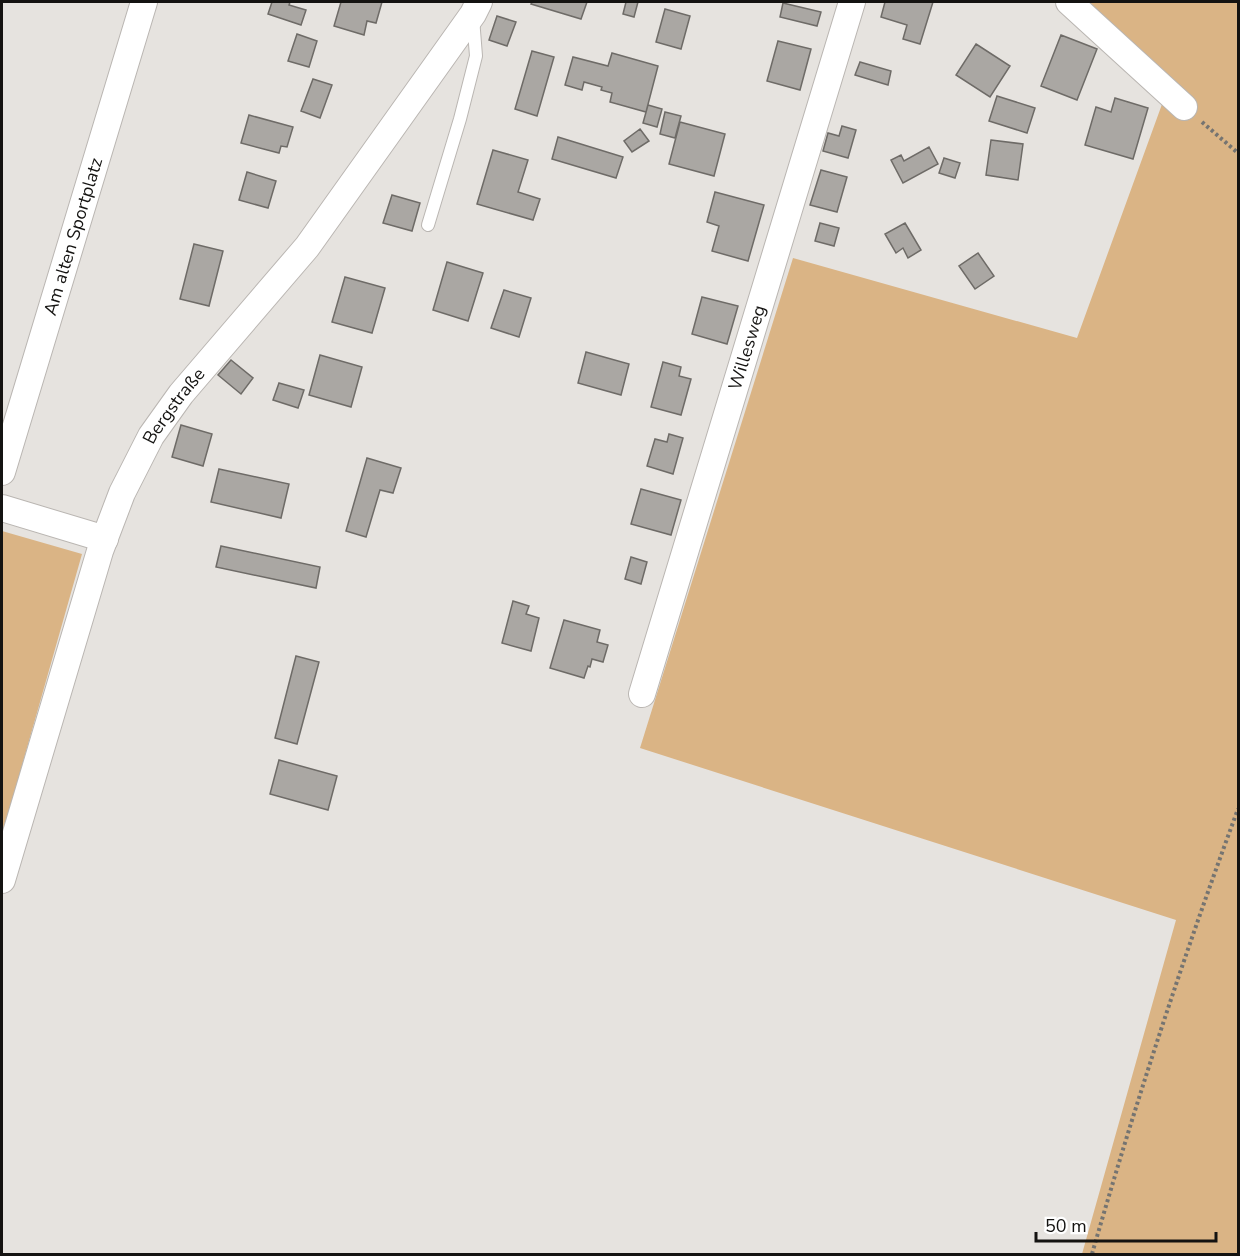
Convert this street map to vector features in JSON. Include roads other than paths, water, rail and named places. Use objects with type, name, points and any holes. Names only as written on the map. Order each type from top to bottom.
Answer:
[{"type":"street","name":"Am alten Sportplatz","points":[[2,471],[144,2]]},
{"type":"street","name":"Willesweg","points":[[642,694],[852,2]]},
{"type":"street","points":[[1069,2],[1184,107]]},
{"type":"street","name":"Bergstraße","points":[[2,880],[105,539],[122,493],[157,428],[181,394],[307,247],[476,8]]},
{"type":"street","points":[[2,508],[105,539]]},
{"type":"lane","points":[[428,225],[460,119],[476,56],[476,8]]}]
